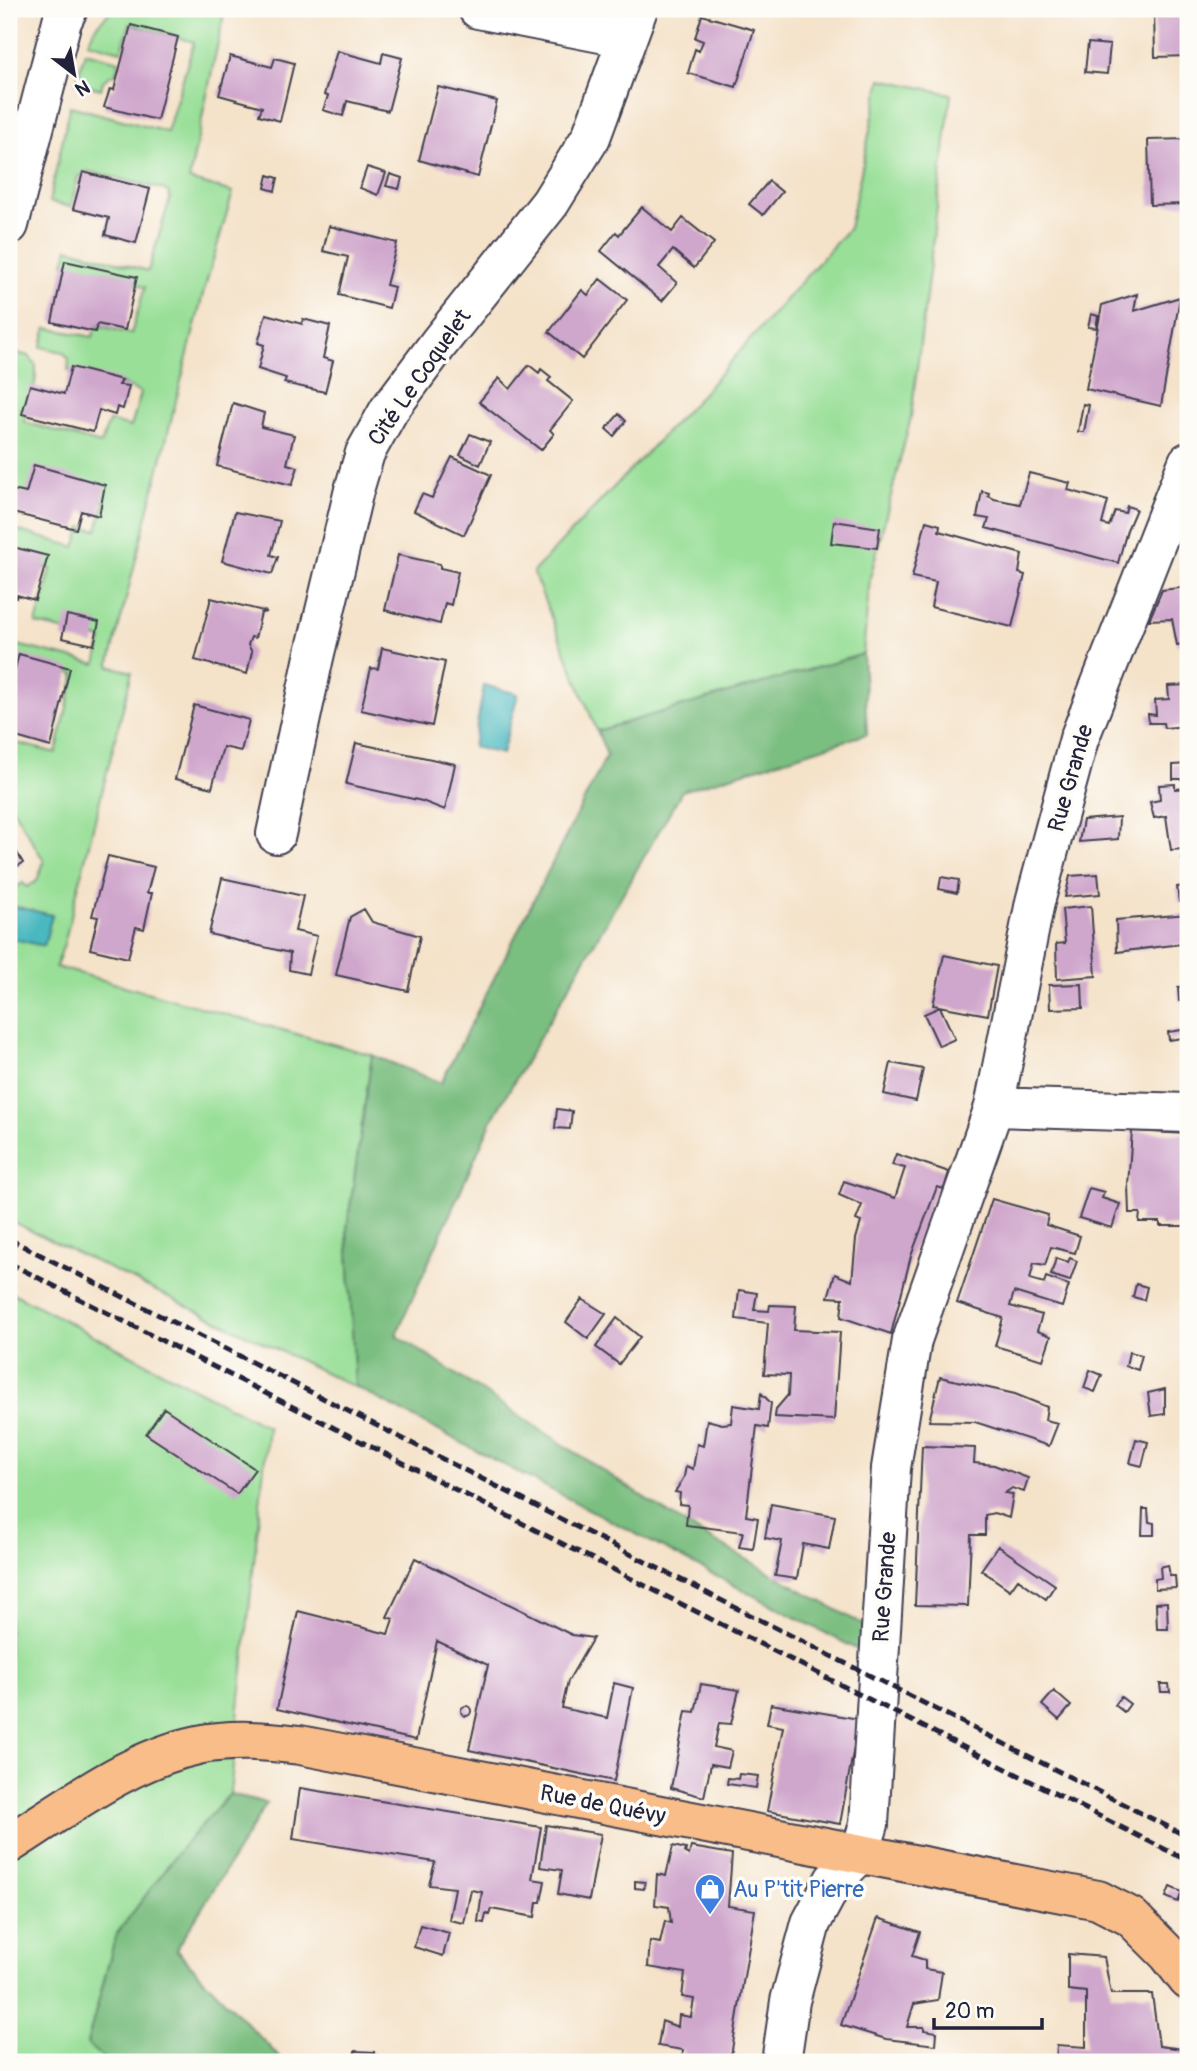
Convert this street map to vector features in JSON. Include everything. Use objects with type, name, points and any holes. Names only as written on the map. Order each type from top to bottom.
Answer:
[{"type":"main road","name":"Rue de Quévy","points":[[9,1844],[135,1766],[200,1744],[236,1741],[300,1745],[1098,1900],[1131,1917],[1168,1954],[1188,1980]]},
{"type":"street","points":[[9,225],[62,21],[68,9]]},
{"type":"street","name":"Cité Le Coquelet","points":[[276,834],[317,644],[365,453],[389,410],[557,192],[591,137],[632,23],[478,9]]},
{"type":"street","name":"Rue Grande","points":[[781,2062],[790,2001],[811,1923],[834,1880],[860,1854],[869,1824],[891,1468],[912,1340],[994,1107],[1035,902],[1079,738],[1188,462]]},
{"type":"street","points":[[994,1107],[1188,1114]]},
{"type":"green space","points":[[113,9],[225,9],[189,180],[233,192],[203,294],[109,666],[132,672],[56,967],[372,1055],[347,1228],[355,1387],[9,1220],[9,891],[23,883],[27,887],[37,881],[44,861],[9,802],[9,741],[56,753],[75,674],[19,658],[9,687],[9,643],[96,664],[102,639],[36,624],[51,569],[9,558],[9,528],[75,547],[82,527],[97,530],[105,501],[91,497],[27,502],[9,497],[9,363],[12,352],[29,356],[36,366],[36,379],[24,422],[101,444],[109,421],[131,427],[141,393],[116,381],[68,370],[69,359],[63,352],[41,347],[47,328],[93,337],[96,325],[131,334],[145,287],[64,263],[68,248],[148,271],[170,199],[169,193],[88,171],[78,177],[71,207],[49,202],[70,106],[167,132],[194,42],[130,24],[121,51],[88,42],[96,26]]},
{"type":"green space","points":[[85,52],[119,61],[115,75],[103,81],[101,89],[76,83]]},
{"type":"green space","points":[[881,79],[951,94],[911,417],[870,578],[863,654],[597,731],[533,572],[695,402],[849,228]]},
{"type":"green space","points":[[863,654],[867,734],[682,791],[492,1120],[396,1335],[686,1525],[876,1632],[875,1659],[355,1387],[347,1228],[372,1055],[441,1083],[607,755],[597,731]]},
{"type":"green space","points":[[9,1291],[268,1427],[230,1794],[182,1847],[116,1935],[87,2044],[107,2062],[9,2062]]},
{"type":"green space","points":[[230,1794],[267,1803],[176,1950],[284,2062],[107,2062],[87,2044],[116,1935],[182,1847]]},
{"type":"water","points":[[484,685],[518,694],[502,754],[473,747]]},
{"type":"water","points":[[9,905],[52,915],[44,946],[9,938]]},
{"type":"building","points":[[1154,9],[1188,9],[1188,56],[1155,57]]},
{"type":"building","points":[[702,15],[754,30],[736,87],[688,73],[695,49],[699,51],[703,41],[695,38]]},
{"type":"building","points":[[131,25],[178,37],[157,120],[104,107],[110,89],[114,90]]},
{"type":"building","points":[[1088,43],[1110,45],[1107,74],[1085,72]]},
{"type":"building","points":[[337,51],[381,63],[383,53],[402,58],[388,111],[347,101],[343,116],[323,110],[328,96],[324,95]]},
{"type":"building","points":[[230,56],[272,67],[275,58],[294,63],[280,121],[259,115],[262,107],[219,95]]},
{"type":"building","points":[[438,87],[497,101],[478,177],[419,160]]},
{"type":"building","points":[[1188,139],[1188,204],[1150,205],[1148,140]]},
{"type":"building","points":[[367,167],[386,173],[378,195],[360,188]]},
{"type":"building","points":[[83,172],[150,189],[136,243],[105,235],[109,218],[73,209]]},
{"type":"building","points":[[390,174],[402,178],[399,189],[386,186]]},
{"type":"building","points":[[268,175],[278,178],[275,191],[265,188]]},
{"type":"building","points":[[769,181],[782,192],[763,215],[749,204]]},
{"type":"building","points":[[642,207],[672,232],[683,218],[714,243],[694,268],[673,250],[659,267],[677,283],[662,301],[601,251],[616,232],[619,235]]},
{"type":"building","points":[[329,226],[397,243],[386,285],[394,287],[389,308],[339,295],[348,257],[323,251]]},
{"type":"building","points":[[65,261],[137,277],[125,330],[97,324],[95,332],[52,322]]},
{"type":"building","points":[[600,279],[627,300],[582,359],[549,332],[582,290],[588,295]]},
{"type":"building","points":[[1137,294],[1134,311],[1180,297],[1161,406],[1086,389],[1102,305]]},
{"type":"building","points":[[266,314],[302,324],[303,319],[330,326],[323,358],[333,361],[325,392],[284,383],[286,378],[258,369],[264,345],[258,343]]},
{"type":"building","points":[[1091,314],[1098,316],[1096,328],[1088,327]]},
{"type":"building","points":[[529,365],[539,373],[541,369],[551,377],[548,381],[573,401],[550,430],[554,434],[541,450],[479,402],[499,378],[510,389]]},
{"type":"building","points":[[71,367],[122,380],[119,385],[129,386],[123,409],[117,407],[115,415],[99,410],[93,432],[22,414],[30,385],[64,394]]},
{"type":"building","points":[[233,403],[264,413],[261,427],[294,435],[287,464],[298,467],[292,485],[217,466]]},
{"type":"building","points":[[1083,404],[1089,405],[1084,432],[1078,432]]},
{"type":"building","points":[[619,414],[626,421],[614,436],[606,429]]},
{"type":"building","points":[[470,434],[490,442],[480,465],[460,455]]},
{"type":"building","points":[[452,457],[491,475],[464,535],[414,511],[422,494],[432,498]]},
{"type":"building","points":[[34,465],[105,485],[99,516],[81,511],[76,529],[9,512],[9,489],[26,493]]},
{"type":"building","points":[[1029,473],[1070,483],[1068,490],[1108,501],[1102,524],[1109,526],[1115,511],[1125,513],[1127,506],[1136,509],[1118,563],[986,528],[989,519],[977,517],[982,491],[989,493],[988,496],[994,499],[1020,504]]},
{"type":"building","points":[[235,512],[280,521],[271,555],[278,557],[272,574],[222,561]]},
{"type":"building","points":[[834,521],[880,528],[877,548],[831,543]]},
{"type":"building","points":[[926,521],[940,525],[939,531],[1022,554],[1019,573],[1025,575],[1012,627],[931,607],[936,582],[912,577]]},
{"type":"building","points":[[9,546],[48,556],[35,600],[17,595],[17,598],[11,596],[9,603]]},
{"type":"building","points":[[398,555],[440,564],[440,568],[458,572],[451,605],[445,603],[440,624],[385,610]]},
{"type":"building","points":[[1188,587],[1188,643],[1177,645],[1172,619],[1149,620],[1162,590]]},
{"type":"building","points":[[211,598],[267,612],[261,613],[255,638],[251,637],[248,645],[252,652],[247,674],[195,660]]},
{"type":"building","points":[[67,615],[99,622],[94,645],[62,638]]},
{"type":"building","points":[[382,648],[445,662],[432,726],[361,710],[371,668],[378,669]]},
{"type":"building","points":[[19,654],[70,668],[51,747],[9,735],[9,704],[14,683],[11,683]]},
{"type":"building","points":[[1188,685],[1188,726],[1164,728],[1163,723],[1149,723],[1148,714],[1156,715],[1155,700],[1169,699],[1168,686]]},
{"type":"building","points":[[194,705],[249,720],[241,751],[223,747],[212,788],[175,779]]},
{"type":"building","points":[[356,743],[455,764],[445,810],[422,801],[346,784]]},
{"type":"building","points":[[1188,764],[1188,779],[1173,779],[1173,765]]},
{"type":"building","points":[[1175,784],[1175,789],[1188,788],[1188,860],[1182,860],[1183,849],[1171,850],[1166,816],[1154,818],[1150,802],[1160,800],[1159,785]]},
{"type":"building","points":[[1119,817],[1118,839],[1079,842],[1083,820]]},
{"type":"building","points":[[9,839],[23,863],[9,871]]},
{"type":"building","points":[[108,856],[154,867],[147,893],[152,893],[144,929],[136,927],[128,958],[90,949],[98,917],[92,916]]},
{"type":"building","points":[[1188,871],[1188,901],[1179,902],[1177,887],[1186,886],[1184,872]]},
{"type":"building","points":[[1098,874],[1100,894],[1065,897],[1070,876]]},
{"type":"building","points":[[941,877],[959,880],[957,893],[939,889]]},
{"type":"building","points":[[222,878],[303,896],[295,931],[317,936],[308,974],[289,970],[290,953],[209,934]]},
{"type":"building","points":[[1091,906],[1096,976],[1057,979],[1056,944],[1065,943],[1062,909]]},
{"type":"building","points":[[364,909],[372,922],[420,936],[408,991],[336,975],[350,917]]},
{"type":"building","points":[[1188,914],[1188,943],[1117,952],[1116,920]]},
{"type":"building","points":[[944,955],[997,966],[988,1015],[933,1005]]},
{"type":"building","points":[[1082,984],[1083,1008],[1050,1009],[1049,985]]},
{"type":"building","points":[[1188,986],[1188,1000],[1179,1001],[1178,987]]},
{"type":"building","points":[[940,1007],[955,1039],[939,1046],[924,1014]]},
{"type":"building","points":[[1182,1030],[1183,1038],[1169,1040],[1168,1032]]},
{"type":"building","points":[[891,1063],[923,1069],[916,1101],[884,1094]]},
{"type":"building","points":[[557,1109],[572,1111],[570,1129],[555,1128]]},
{"type":"building","points":[[1132,1131],[1188,1134],[1186,1226],[1160,1226],[1160,1222],[1139,1222],[1140,1213],[1129,1213]]},
{"type":"building","points":[[896,1154],[949,1172],[944,1189],[937,1187],[911,1256],[891,1334],[841,1317],[843,1298],[828,1297],[835,1274],[852,1281],[856,1239],[861,1222],[856,1220],[862,1205],[839,1195],[844,1181],[895,1198],[905,1168],[892,1165]]},
{"type":"building","points":[[1089,1188],[1104,1192],[1102,1198],[1120,1204],[1112,1228],[1079,1218]]},
{"type":"building","points":[[992,1199],[1048,1215],[1046,1225],[1080,1236],[1075,1253],[1051,1247],[1045,1265],[1034,1263],[1030,1279],[1044,1283],[1046,1277],[1069,1285],[1062,1307],[1014,1292],[1010,1306],[1042,1315],[1037,1331],[1051,1336],[1043,1360],[995,1346],[1003,1318],[957,1303]]},
{"type":"building","points":[[1056,1258],[1068,1262],[1070,1258],[1077,1261],[1070,1281],[1051,1275]]},
{"type":"building","points":[[1136,1284],[1147,1287],[1144,1300],[1133,1297]]},
{"type":"building","points":[[739,1290],[757,1293],[754,1310],[769,1311],[770,1305],[796,1306],[794,1330],[840,1332],[834,1420],[775,1417],[776,1409],[788,1395],[789,1375],[764,1374],[768,1323],[736,1319]]},
{"type":"building","points":[[582,1299],[606,1314],[588,1339],[566,1322]]},
{"type":"building","points":[[617,1318],[640,1337],[619,1364],[596,1347]]},
{"type":"building","points":[[1129,1352],[1142,1355],[1138,1370],[1126,1366]]},
{"type":"building","points":[[1090,1370],[1102,1375],[1095,1392],[1084,1388]]},
{"type":"building","points":[[940,1377],[1015,1394],[1047,1407],[1045,1420],[1058,1423],[1049,1446],[975,1422],[929,1421]]},
{"type":"building","points":[[1165,1389],[1165,1414],[1151,1416],[1148,1393]]},
{"type":"building","points":[[761,1393],[771,1403],[768,1428],[757,1426],[746,1516],[758,1518],[753,1549],[739,1547],[743,1532],[686,1525],[688,1505],[679,1504],[680,1493],[675,1492],[684,1477],[686,1466],[693,1469],[697,1444],[703,1446],[707,1420],[722,1424],[731,1423],[733,1405],[759,1409]]},
{"type":"building","points":[[164,1408],[255,1469],[237,1494],[146,1434]]},
{"type":"building","points":[[1136,1439],[1148,1442],[1142,1466],[1130,1463]]},
{"type":"building","points":[[922,1446],[975,1448],[974,1463],[994,1465],[1028,1478],[1024,1492],[1012,1488],[1005,1493],[1013,1494],[1009,1518],[994,1513],[985,1515],[985,1535],[971,1535],[968,1606],[915,1605]]},
{"type":"building","points":[[771,1504],[835,1516],[829,1549],[803,1544],[797,1579],[775,1576],[782,1541],[765,1538]]},
{"type":"building","points":[[1143,1509],[1148,1509],[1149,1522],[1154,1523],[1154,1535],[1142,1535]]},
{"type":"building","points":[[998,1546],[1055,1585],[1046,1599],[1018,1579],[1010,1590],[981,1570]]},
{"type":"building","points":[[415,1558],[572,1635],[593,1638],[568,1681],[562,1708],[607,1718],[614,1683],[633,1688],[614,1781],[469,1750],[488,1665],[437,1641],[416,1740],[277,1709],[298,1611],[388,1634],[393,1619],[387,1617]]},
{"type":"building","points":[[1168,1565],[1170,1576],[1175,1576],[1176,1588],[1155,1589],[1155,1579],[1161,1578],[1160,1567]]},
{"type":"building","points":[[1167,1602],[1168,1629],[1157,1629],[1156,1603]]},
{"type":"building","points":[[701,1684],[739,1690],[731,1724],[719,1723],[714,1747],[732,1751],[728,1767],[711,1764],[704,1797],[671,1788],[686,1711],[695,1712]]},
{"type":"building","points":[[1160,1684],[1169,1684],[1170,1692],[1161,1692]]},
{"type":"building","points":[[1054,1691],[1071,1706],[1059,1720],[1042,1705]]},
{"type":"building","points":[[1121,1697],[1130,1704],[1124,1712],[1115,1705]]},
{"type":"building","points":[[771,1704],[859,1719],[840,1824],[767,1811],[783,1727],[767,1724]]},
{"type":"building","points":[[466,1706],[470,1707],[470,1715],[466,1716],[462,1715],[461,1711],[462,1707]]},
{"type":"building","points":[[739,1774],[758,1776],[756,1788],[727,1784],[728,1778],[738,1779]]},
{"type":"building","points":[[300,1788],[541,1827],[532,1879],[545,1881],[535,1917],[491,1909],[489,1915],[486,1914],[484,1923],[478,1922],[482,1892],[471,1890],[464,1923],[449,1920],[455,1888],[429,1885],[435,1862],[293,1839]]},
{"type":"building","points":[[546,1825],[601,1834],[589,1900],[558,1894],[562,1870],[540,1867]]},
{"type":"building","points":[[673,1846],[686,1849],[685,1853],[689,1855],[691,1847],[732,1854],[728,1906],[755,1910],[730,2062],[682,2062],[683,2050],[658,2046],[662,2021],[678,2027],[679,2015],[691,2017],[694,1999],[682,1997],[685,1973],[648,1967],[650,1941],[660,1943],[665,1921],[671,1923],[669,1907],[655,1905],[657,1874],[666,1876]]},
{"type":"building","points":[[635,1881],[645,1882],[644,1889],[635,1888]]},
{"type":"building","points":[[1170,1887],[1182,1892],[1178,1902],[1166,1897]]},
{"type":"building","points":[[878,1918],[920,1932],[912,1956],[925,1960],[925,1969],[942,1972],[938,2000],[914,2004],[907,2027],[924,2027],[924,2030],[937,2032],[936,2045],[886,2039],[841,2025]]},
{"type":"building","points":[[420,1925],[449,1933],[443,1956],[414,1947]]},
{"type":"building","points":[[1068,1954],[1104,1957],[1111,1994],[1152,1994],[1159,2046],[1183,2049],[1186,2062],[1056,2062],[1057,2045],[1086,2047],[1086,1992],[1068,1990]]},
{"type":"building","points":[[355,2051],[374,2052],[374,2062],[354,2062]]},
{"type":"building","points":[[394,2058],[411,2061],[394,2062]]},
{"type":"railway","points":[[9,1239],[1188,1837]]},
{"type":"railway","points":[[9,1263],[1188,1861]]},
{"type":"place","name":"Au P'tit Pierre","points":[[710,1916]]}]
